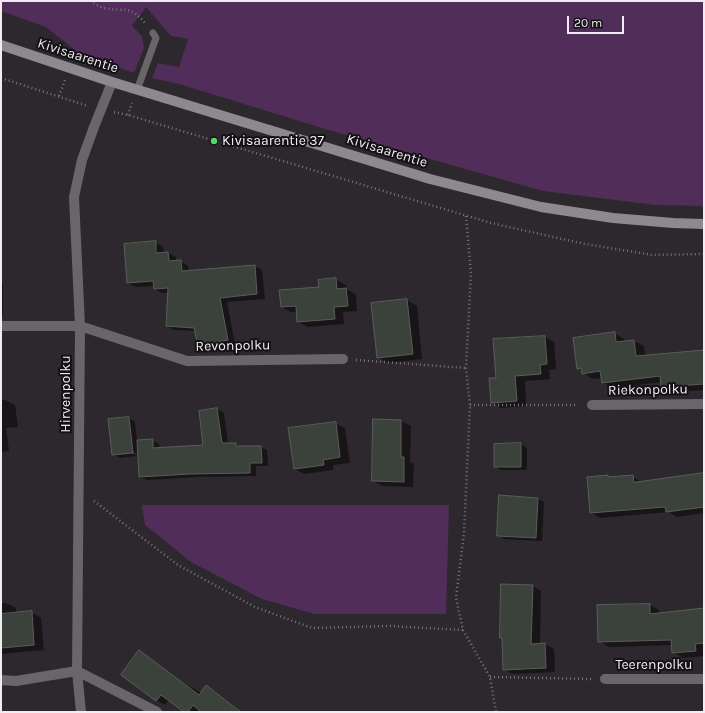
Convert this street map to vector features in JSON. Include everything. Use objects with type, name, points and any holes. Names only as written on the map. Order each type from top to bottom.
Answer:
[{"type":"street","name":"Kivisaarentie","points":[[1,45],[137,90],[430,178],[542,207],[613,218],[704,224]]},
{"type":"street","name":"Hirvenpolku","points":[[81,712],[77,671],[80,326],[74,197],[82,160],[100,109],[112,82]]},
{"type":"street","name":"Revonpolku","points":[[1,326],[80,326],[187,361],[343,359]]},
{"type":"street","name":"Riekonpolku","points":[[592,405],[704,404]]},
{"type":"street","points":[[1,680],[16,681],[77,671],[157,712]]},
{"type":"street","name":"Teerenpolku","points":[[605,679],[704,679]]},
{"type":"lane","points":[[137,90],[156,38],[153,34]]},
{"type":"path","points":[[90,1],[102,8],[128,9],[139,17],[153,34]]},
{"type":"path","points":[[1,78],[100,109],[128,115],[491,223],[584,244],[653,255],[704,254]]},
{"type":"path","points":[[466,216],[471,273],[466,368],[470,405],[464,534],[456,598],[463,630],[490,678],[496,712]]},
{"type":"path","points":[[343,359],[466,368]]},
{"type":"path","points":[[470,405],[592,405]]},
{"type":"path","points":[[79,490],[178,565],[255,607],[312,628],[389,626],[463,630]]},
{"type":"path","points":[[490,678],[605,679]]},
{"type":"shaded area","points":[[1,1],[704,1],[704,206],[655,205],[543,191],[335,132],[179,84],[152,78],[158,63],[179,67],[188,39],[171,36],[146,7],[132,26],[142,36],[144,48],[134,73],[80,54],[46,27],[1,11]]},
{"type":"shaded area","points":[[142,505],[449,505],[446,614],[314,614],[262,599],[191,562],[145,525]]},
{"type":"building","points":[[156,241],[156,253],[168,252],[169,261],[181,260],[182,271],[255,265],[257,294],[220,298],[228,340],[198,346],[194,328],[166,326],[168,288],[154,289],[153,281],[127,283],[124,244]]},
{"type":"building","points":[[336,278],[337,289],[346,288],[348,306],[334,307],[335,319],[297,322],[296,306],[281,307],[279,290],[319,287],[318,280]]},
{"type":"building","points":[[407,299],[413,354],[377,358],[371,303]]},
{"type":"building","points":[[615,332],[616,342],[634,340],[636,356],[704,350],[704,384],[661,387],[660,376],[602,383],[600,371],[582,374],[581,368],[577,369],[573,338]]},
{"type":"building","points":[[545,336],[547,364],[540,365],[541,374],[515,376],[517,401],[491,403],[489,378],[496,378],[493,339]]},
{"type":"building","points":[[217,408],[222,443],[236,443],[236,446],[261,446],[262,463],[250,463],[250,473],[139,477],[137,440],[153,439],[153,448],[203,445],[199,411]]},
{"type":"building","points":[[129,417],[133,453],[112,455],[108,419]]},
{"type":"building","points":[[373,419],[401,420],[401,457],[404,457],[404,482],[372,481]]},
{"type":"building","points":[[336,422],[340,457],[323,460],[324,465],[294,469],[288,428]]},
{"type":"building","points":[[521,443],[521,467],[494,467],[494,444]]},
{"type":"building","points":[[704,473],[704,507],[666,512],[665,507],[590,513],[587,477],[633,475],[634,482]]},
{"type":"building","points":[[499,495],[538,498],[536,538],[497,536]]},
{"type":"building","points":[[501,584],[533,585],[531,644],[545,643],[546,668],[503,670],[502,638],[500,638]]},
{"type":"building","points":[[650,604],[650,614],[704,608],[704,643],[695,644],[696,651],[672,653],[671,640],[598,642],[597,605]]},
{"type":"building","points":[[32,611],[34,645],[1,648],[1,614]]},
{"type":"building","points":[[139,650],[199,695],[206,685],[241,712],[201,712],[193,705],[188,712],[184,712],[161,695],[156,701],[121,675]]},
{"type":"place","name":"Kivisaarentie 37","points":[[214,141]]}]
